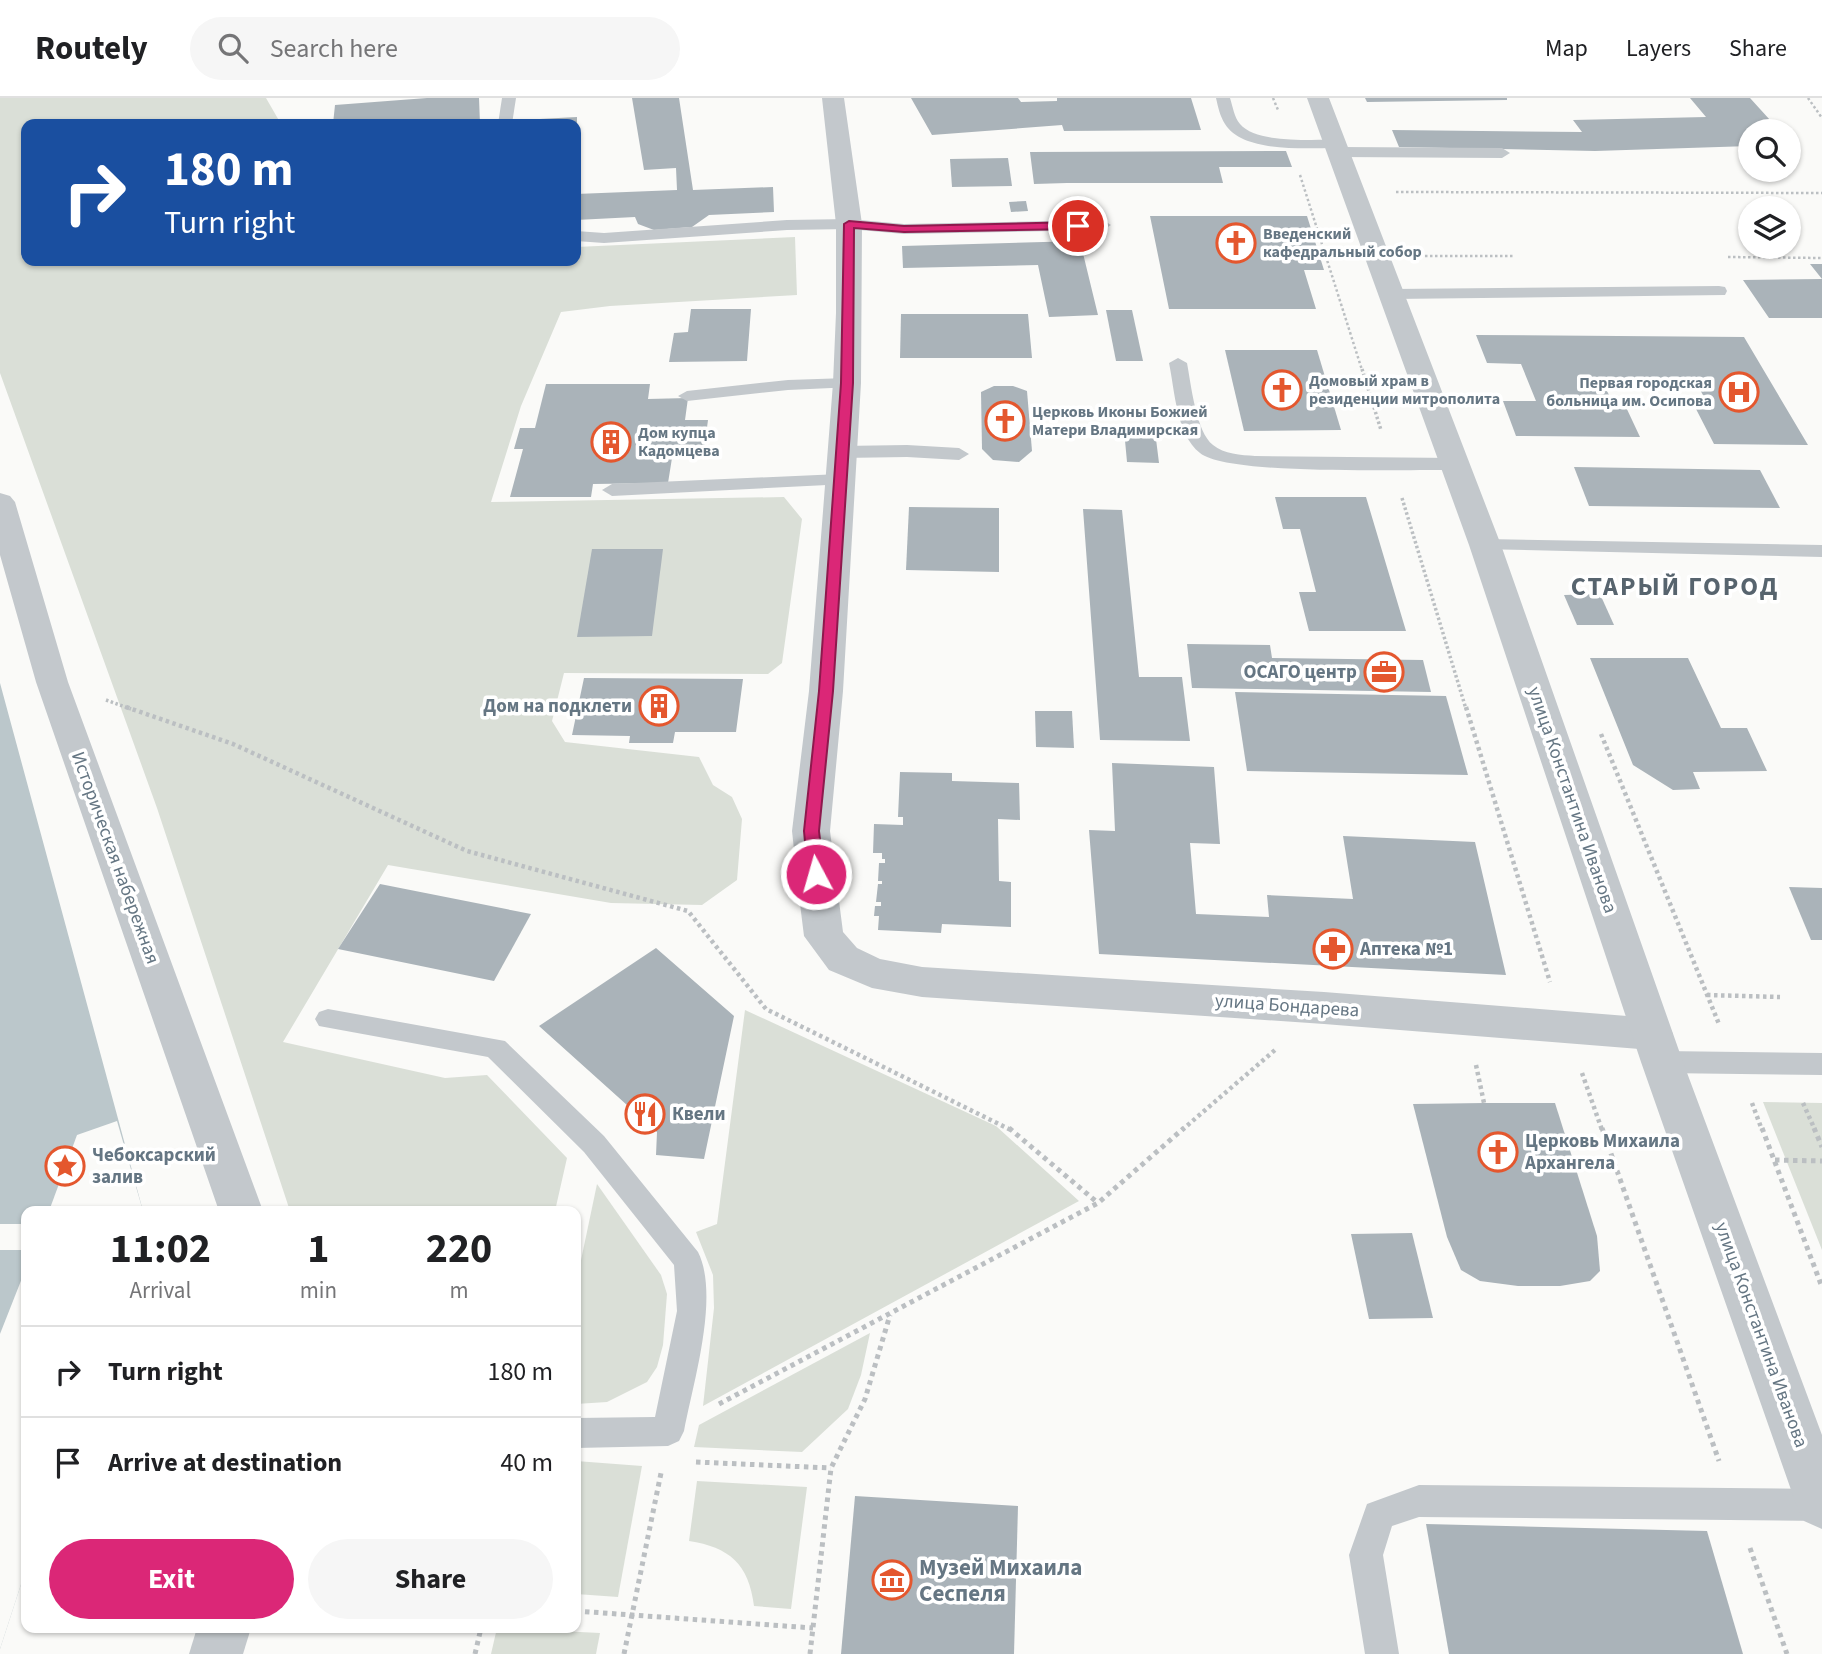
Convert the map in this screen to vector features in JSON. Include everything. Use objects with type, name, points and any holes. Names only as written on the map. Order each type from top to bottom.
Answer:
[{"type":"street","name":"улица Бондарева","points":[[833,98],[849,224],[847,383],[826,691],[811,831],[824,936],[843,958],[872,973],[922,982],[1324,1008],[1560,1010],[1657,1048]]},
{"type":"street","name":"улица Константина Иванова","points":[[1318,98],[1485,544],[1657,1048],[1822,1504]]},
{"type":"street","name":"Историческая набережная","points":[[0,502],[52,682],[239,1206]]},
{"type":"street","points":[[216,1654],[222,1633]]},
{"type":"lane","points":[[506,119],[509,98]]},
{"type":"lane","points":[[1223,98],[1232,126],[1250,137],[1337,148],[1502,153]]},
{"type":"lane","points":[[581,236],[604,238],[787,225],[849,224],[904,229],[1103,225]]},
{"type":"lane","points":[[1393,294],[1719,291]]},
{"type":"lane","points":[[1178,363],[1195,435],[1207,450],[1225,457],[1255,462],[1455,464]]},
{"type":"lane","points":[[687,396],[788,384],[847,383]]},
{"type":"lane","points":[[612,490],[841,466],[907,451],[959,454]]},
{"type":"lane","points":[[1485,544],[1822,551]]},
{"type":"lane","points":[[328,1019],[496,1048],[594,1144],[688,1261],[692,1311],[668,1431],[581,1433]]},
{"type":"lane","name":"улица Бондарева","points":[[1657,1048],[1822,1064]]},
{"type":"lane","points":[[1382,1654],[1366,1555],[1379,1515],[1419,1501],[1822,1504]]},
{"type":"path","points":[[1273,98],[1290,143],[1392,463],[1560,1010],[1787,1654]]},
{"type":"path","points":[[1808,98],[1822,118]]},
{"type":"path","points":[[1388,192],[1822,193]]},
{"type":"path","points":[[52,682],[233,744],[467,852],[688,911],[766,1009],[1006,1126],[1098,1203]]},
{"type":"path","points":[[1707,995],[1780,997]]},
{"type":"path","points":[[624,1654],[668,1431],[1098,1203],[1324,1008]]},
{"type":"path","points":[[1822,1161],[1775,1160],[1822,1287]]},
{"type":"path","points":[[810,1654],[831,1468],[865,1399],[890,1315]]},
{"type":"path","points":[[663,1460],[831,1468]]},
{"type":"path","points":[[581,1611],[813,1628]]},
{"type":"path","points":[[475,1654],[480,1633]]},
{"type":"shaded area","points":[[0,98],[266,98],[278,119],[21,119],[21,266],[581,266],[581,247],[795,237],[797,295],[610,306],[561,312],[521,406],[491,502],[784,497],[802,519],[782,663],[768,674],[564,673],[552,721],[565,742],[699,757],[713,785],[732,797],[742,819],[737,880],[702,905],[611,903],[388,865],[283,1042],[445,1078],[487,1075],[567,1158],[556,1206],[288,1206],[157,808],[0,373]]},
{"type":"shaded area","name":"Чебоксарский залив","points":[[0,683],[142,1206],[21,1206],[21,1584],[0,1649]]},
{"type":"shaded area","points":[[745,1010],[996,1126],[1079,1201],[703,1406],[714,1308],[713,1275],[696,1232],[717,1224]]},
{"type":"shaded area","points":[[1763,1102],[1822,1103],[1822,1250]]},
{"type":"shaded area","points":[[597,1184],[661,1275],[667,1294],[663,1345],[657,1367],[647,1382],[607,1402],[581,1404],[581,1260]]},
{"type":"shaded area","points":[[870,1333],[861,1375],[848,1409],[802,1452],[694,1447],[699,1425]]},
{"type":"shaded area","points":[[581,1461],[642,1466],[618,1597],[581,1594]]},
{"type":"shaded area","points":[[697,1481],[807,1487],[791,1609],[754,1606],[747,1579],[735,1560],[715,1548],[689,1541]]},
{"type":"shaded area","points":[[496,1633],[600,1633],[596,1654],[491,1654]]},
{"type":"pier","points":[[117,1121],[142,1206],[51,1206],[77,1135]]},
{"type":"pier","points":[[0,1224],[21,1224],[21,1250],[0,1250]]},
{"type":"pier","points":[[21,1281],[21,1584],[0,1649],[0,1334]]},
{"type":"building","points":[[427,98],[479,98],[480,119],[334,119],[335,105]]},
{"type":"building","points":[[632,98],[679,98],[693,190],[773,187],[774,212],[709,215],[692,227],[654,230],[638,224],[635,217],[581,220],[581,194],[677,190],[676,168],[644,170]]},
{"type":"building","points":[[911,98],[1018,98],[1021,102],[1057,101],[1057,98],[1191,98],[1201,130],[1064,131],[1062,125],[932,135]]},
{"type":"building","points":[[1365,98],[1507,98],[1507,100],[1367,102]]},
{"type":"building","points":[[1690,98],[1750,98],[1769,119],[1738,119],[1738,146],[1595,151],[1399,147],[1392,130],[1582,132],[1573,120],[1706,117]]},
{"type":"building","points":[[577,117],[577,119],[540,119]]},
{"type":"building","points":[[1286,151],[1292,167],[1219,167],[1223,183],[1034,184],[1030,152]]},
{"type":"building","points":[[1008,158],[1012,186],[952,187],[950,159]]},
{"type":"building","points":[[1026,201],[1028,211],[1011,212],[1009,202]]},
{"type":"building","name":"Введенский кафедральный собор","points":[[1150,216],[1307,216],[1324,270],[1304,270],[1316,309],[1169,309]]},
{"type":"building","points":[[1080,241],[1098,315],[1049,317],[1038,265],[903,268],[902,246]]},
{"type":"building","points":[[1810,264],[1822,264],[1822,279]]},
{"type":"building","points":[[1822,279],[1822,318],[1769,318],[1743,280]]},
{"type":"building","points":[[691,309],[751,309],[747,361],[669,362],[674,333],[688,332]]},
{"type":"building","points":[[1106,310],[1132,310],[1143,361],[1116,361]]},
{"type":"building","points":[[901,314],[1028,314],[1032,358],[900,358]]},
{"type":"building","name":"Первая городская больница им. Осипова","points":[[1476,335],[1744,337],[1808,445],[1714,444],[1696,409],[1711,410],[1697,384],[1603,383],[1614,405],[1625,405],[1640,437],[1516,436],[1503,401],[1536,401],[1521,364],[1487,363]]},
{"type":"building","name":"Домовый храм в резиденции митрополита","points":[[1225,350],[1317,350],[1341,430],[1244,431]]},
{"type":"building","name":"Дом купца Кадомцева","points":[[546,384],[650,384],[648,399],[688,398],[685,420],[708,420],[704,450],[683,450],[682,458],[672,458],[668,483],[593,484],[591,497],[510,497],[523,449],[514,449],[520,428],[535,428]]},
{"type":"building","name":"Церковь Иконы Божией Матери Владимирская","points":[[994,386],[1013,386],[1027,391],[1032,451],[1019,462],[993,460],[982,449],[981,392]]},
{"type":"building","points":[[1124,430],[1155,431],[1159,463],[1127,462]]},
{"type":"building","points":[[1574,467],[1760,470],[1780,508],[1589,506]]},
{"type":"building","points":[[1275,497],[1366,497],[1406,631],[1309,631],[1299,592],[1316,592],[1300,529],[1283,529]]},
{"type":"building","points":[[909,507],[999,508],[999,572],[906,570]]},
{"type":"building","points":[[1083,509],[1122,510],[1139,677],[1182,677],[1190,741],[1100,740]]},
{"type":"building","points":[[592,549],[663,549],[652,636],[577,637]]},
{"type":"building","points":[[1600,594],[1614,625],[1577,625],[1564,595]]},
{"type":"building","points":[[1187,644],[1270,645],[1272,658],[1423,660],[1431,692],[1192,688]]},
{"type":"building","points":[[1590,658],[1688,658],[1721,728],[1747,728],[1767,771],[1693,772],[1700,789],[1673,790],[1633,765]]},
{"type":"building","name":"Дом на подклети","points":[[584,678],[743,679],[736,732],[675,732],[673,743],[629,743],[630,736],[572,735]]},
{"type":"building","points":[[1235,692],[1446,696],[1468,775],[1247,771]]},
{"type":"building","points":[[1035,711],[1072,711],[1074,748],[1036,747]]},
{"type":"building","points":[[1112,763],[1214,767],[1220,844],[1190,843],[1196,914],[1269,917],[1267,895],[1353,899],[1343,836],[1475,842],[1506,975],[1099,954],[1089,830],[1115,831]]},
{"type":"building","points":[[900,772],[952,773],[952,781],[1019,783],[1020,820],[998,819],[999,881],[1011,882],[1011,927],[942,924],[941,933],[878,930],[879,916],[874,916],[875,906],[881,906],[881,902],[876,902],[878,884],[882,884],[882,881],[878,881],[879,863],[885,863],[885,859],[882,859],[882,853],[873,853],[874,824],[903,825],[903,817],[898,817]]},
{"type":"building","points":[[380,884],[531,914],[494,981],[338,949]]},
{"type":"building","points":[[1789,887],[1822,888],[1822,940],[1811,940]]},
{"type":"building","points":[[656,948],[734,1016],[704,1159],[656,1155],[657,1132],[539,1026]]},
{"type":"building","name":"Церковь Михаила Архангела","points":[[1555,1103],[1597,1236],[1600,1271],[1590,1281],[1560,1286],[1518,1286],[1480,1281],[1461,1270],[1447,1237],[1413,1104]]},
{"type":"building","points":[[1412,1233],[1433,1318],[1369,1319],[1351,1234]]},
{"type":"building","points":[[855,1496],[1018,1506],[1014,1654],[841,1654]]},
{"type":"building","points":[[1426,1524],[1707,1531],[1743,1654],[1449,1654]]},
{"type":"place","name":"Введенский кафедральный собор","points":[[1236,243]]},
{"type":"place","name":"Домовый храм в резиденции митрополита","points":[[1282,390]]},
{"type":"place","name":"Первая городская больница им. Осипова","points":[[1739,392]]},
{"type":"place","name":"Церковь Иконы Божией Матери Владимирская","points":[[1005,421]]},
{"type":"place","name":"Дом купца Кадомцева","points":[[611,442]]},
{"type":"place","name":"ОСАГО центр","points":[[1384,672]]},
{"type":"place","name":"Дом на подклети","points":[[659,706]]},
{"type":"place","name":"Аптека №1","points":[[1333,949]]},
{"type":"place","name":"Квели","points":[[645,1114]]},
{"type":"place","name":"Церковь Михаила Архангела","points":[[1498,1152]]},
{"type":"place","name":"Чебоксарский залив","points":[[65,1166]]},
{"type":"place","name":"Музей Михаила Сеспеля","points":[[892,1580]]},
{"type":"district","name":"СТАРЫЙ ГОРОД","points":[[1675,586]]},
{"type":"route","points":[[816,874],[811,831],[826,691],[847,383],[849,224],[904,229],[1078,226]]}]
